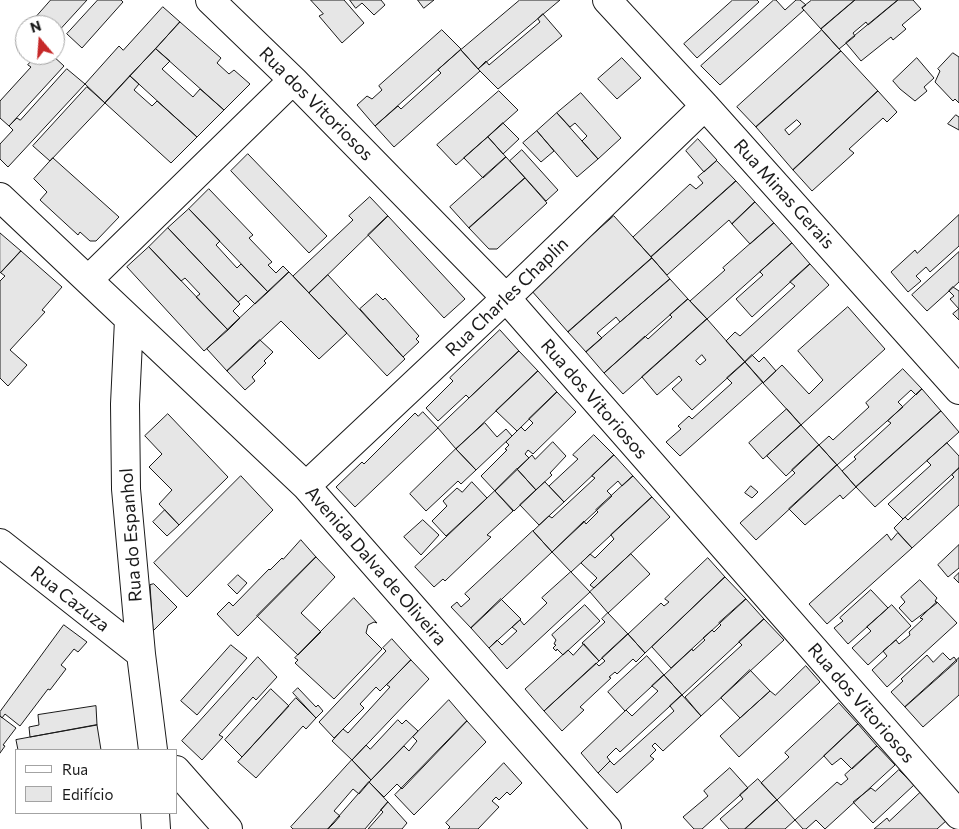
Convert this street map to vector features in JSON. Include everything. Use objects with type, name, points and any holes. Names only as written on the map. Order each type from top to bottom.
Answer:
[{"type":"street","name":"Rua dos Vitoriosos","points":[[210,0],[293,80],[506,298],[959,815]]},
{"type":"street","name":"Rua Minas Gerais","points":[[607,0],[706,106],[959,390]]},
{"type":"street","points":[[88,280],[293,80]]},
{"type":"street","name":"Rua Charles Chaplin","points":[[306,486],[706,106]]},
{"type":"street","name":"Avenida Dalva de Oliveira","points":[[0,197],[128,320],[306,486],[607,829]]},
{"type":"street","name":"Rua do Espanhol","points":[[128,320],[125,404],[126,489],[141,654],[155,748]]},
{"type":"street","name":"Rua Cazuza","points":[[0,543],[141,654]]},
{"type":"street","points":[[178,772],[228,829]]},
{"type":"street","points":[[155,814],[156,829]]},
{"type":"building","points":[[51,0],[87,0],[65,24],[65,15],[38,15]]},
{"type":"building","points":[[98,0],[121,0],[123,2],[82,48],[67,34]]},
{"type":"building","points":[[311,0],[344,0],[364,23],[342,43],[319,16],[323,14]]},
{"type":"building","points":[[350,0],[381,0],[385,5],[374,15],[362,3],[356,8]]},
{"type":"building","points":[[418,0],[434,0],[424,8]]},
{"type":"building","points":[[520,0],[560,0],[478,69],[461,50]]},
{"type":"building","points":[[733,0],[757,0],[759,2],[697,58],[684,44]]},
{"type":"building","points":[[774,0],[785,10],[796,0],[800,0],[806,5],[802,8],[804,10],[720,85],[701,66]]},
{"type":"building","points":[[812,0],[855,0],[821,29],[802,8]]},
{"type":"building","points":[[855,0],[898,0],[868,25],[866,22],[853,33],[855,36],[839,49],[821,29]]},
{"type":"building","points":[[898,0],[913,0],[921,9],[902,25],[906,29],[893,40],[891,37],[861,61],[846,43]]},
{"type":"building","points":[[163,7],[180,22],[105,103],[85,84],[119,46],[123,50]]},
{"type":"building","points":[[543,14],[562,36],[498,89],[478,69],[486,61],[489,65],[540,22],[538,19]]},
{"type":"building","points":[[180,22],[221,58],[217,63],[229,74],[234,70],[250,84],[224,110],[156,49]]},
{"type":"building","points":[[442,30],[461,49],[375,126],[357,105],[367,96],[372,99],[382,90],[379,86]]},
{"type":"building","points":[[822,30],[841,51],[756,127],[737,107]]},
{"type":"building","points":[[156,49],[170,61],[162,69],[193,97],[200,89],[224,110],[197,137],[130,76]]},
{"type":"building","points":[[461,50],[480,71],[394,147],[375,126],[398,106],[401,109],[441,73],[438,70]]},
{"type":"building","points":[[841,51],[878,91],[793,170],[756,127]],"holes":[[[797,120],[801,124],[789,135],[785,130]]]},
{"type":"building","points":[[953,53],[959,57],[959,103],[955,99],[953,101],[935,82],[940,71],[938,69]]},
{"type":"building","points":[[622,58],[641,78],[617,99],[598,79]]},
{"type":"building","points":[[917,58],[934,78],[924,87],[927,91],[915,101],[893,81]]},
{"type":"building","points":[[28,65],[64,66],[9,126],[0,118],[0,101],[31,67]]},
{"type":"building","points":[[67,69],[85,84],[8,167],[0,159],[0,144],[13,130],[9,126],[17,118],[20,120]]},
{"type":"building","points":[[130,76],[139,84],[134,90],[152,106],[157,101],[197,137],[171,163],[105,103]]},
{"type":"building","points":[[87,87],[105,103],[50,161],[33,146]]},
{"type":"building","points":[[499,91],[518,110],[456,165],[437,145]]},
{"type":"building","points":[[878,91],[897,112],[887,122],[883,118],[849,149],[854,153],[812,191],[793,170]]},
{"type":"building","points":[[581,93],[621,138],[598,159],[582,141],[587,136],[575,123],[570,127],[557,113]]},
{"type":"building","points":[[557,113],[598,159],[577,177],[537,131]]},
{"type":"building","points":[[956,115],[959,117],[959,130],[948,124]]},
{"type":"building","points":[[503,123],[519,139],[503,154],[488,137]]},
{"type":"building","points":[[537,131],[554,151],[541,162],[523,143]]},
{"type":"building","points":[[488,137],[506,157],[483,178],[464,158]]},
{"type":"building","points":[[698,139],[717,160],[704,172],[686,151]]},
{"type":"building","points":[[522,150],[558,190],[546,201],[510,161]]},
{"type":"building","points":[[248,154],[327,236],[309,253],[231,171]]},
{"type":"building","points":[[506,157],[525,178],[469,228],[450,207]]},
{"type":"building","points":[[53,158],[119,217],[96,241],[90,241],[80,232],[78,235],[40,200],[47,192],[34,179]]},
{"type":"building","points":[[717,161],[736,181],[651,257],[633,237],[690,184],[696,189],[703,183],[698,177]]},
{"type":"building","points":[[525,178],[547,203],[497,249],[489,249],[469,228]]},
{"type":"building","points":[[736,181],[755,202],[732,224],[729,220],[667,275],[651,257]]},
{"type":"building","points":[[209,189],[253,235],[249,238],[272,262],[268,265],[276,273],[283,266],[289,272],[268,292],[189,209]]},
{"type":"building","points":[[370,197],[388,216],[309,293],[293,276],[353,220],[349,216]]},
{"type":"building","points":[[755,202],[774,223],[750,244],[732,224]]},
{"type":"building","points":[[189,209],[220,241],[216,245],[237,268],[241,264],[268,292],[255,304],[246,295],[238,302],[168,228]]},
{"type":"building","points":[[959,215],[959,246],[930,272],[926,267],[916,276],[921,281],[908,292],[891,272],[915,250],[917,253]]},
{"type":"building","points":[[388,216],[465,299],[444,318],[368,235]]},
{"type":"building","points":[[614,216],[652,258],[568,332],[531,290]]},
{"type":"building","points":[[774,223],[792,243],[707,319],[690,301],[725,270],[723,268]]},
{"type":"building","points":[[168,228],[240,304],[233,311],[240,318],[228,330],[196,297],[200,294],[185,278],[181,281],[149,247]]},
{"type":"building","points":[[0,233],[21,251],[0,273]]},
{"type":"building","points":[[792,243],[810,264],[752,317],[736,299],[763,275],[760,272]]},
{"type":"building","points":[[149,247],[228,330],[204,351],[127,267]]},
{"type":"building","points":[[21,251],[62,287],[42,310],[45,312],[10,350],[27,365],[8,386],[0,378],[0,281],[5,276],[1,273]]},
{"type":"building","points":[[959,252],[959,282],[927,311],[912,295]]},
{"type":"building","points":[[652,258],[670,279],[620,322],[616,317],[597,333],[602,338],[586,352],[568,332]]},
{"type":"building","points":[[810,264],[829,285],[745,362],[726,341],[735,332],[740,336],[795,286],[790,282]]},
{"type":"building","points":[[289,272],[347,333],[319,359],[281,321],[227,371],[207,349]]},
{"type":"building","points":[[328,275],[405,359],[387,376],[309,293]]},
{"type":"building","points":[[670,279],[688,299],[604,373],[586,352]]},
{"type":"building","points":[[953,287],[959,291],[959,309],[950,299],[954,296],[949,291]]},
{"type":"building","points":[[377,294],[383,300],[385,298],[419,336],[416,339],[419,342],[403,357],[360,309]]},
{"type":"building","points":[[688,299],[707,319],[623,394],[604,373],[645,336],[648,339]]},
{"type":"building","points":[[848,307],[885,349],[801,425],[763,383],[782,365],[809,394],[823,380],[798,351]]},
{"type":"building","points":[[959,309],[959,320],[953,314]]},
{"type":"building","points":[[707,319],[745,362],[692,410],[672,389],[682,380],[679,376],[657,395],[642,377]],"holes":[[[702,355],[706,360],[700,365],[696,361]]]},
{"type":"building","points":[[500,330],[519,351],[469,398],[466,395],[438,421],[426,408],[453,381],[450,378]]},
{"type":"building","points":[[260,340],[273,352],[264,361],[266,363],[252,377],[255,381],[245,390],[227,371]]},
{"type":"building","points":[[519,351],[538,371],[456,449],[438,428]]},
{"type":"building","points":[[752,355],[759,362],[764,357],[776,371],[763,383],[745,362]]},
{"type":"building","points":[[745,362],[763,382],[680,456],[666,442],[681,429],[678,426],[689,416],[692,419],[732,383],[727,378]]},
{"type":"building","points":[[903,369],[922,389],[916,395],[911,390],[898,402],[903,407],[837,465],[819,445],[829,436],[833,440],[869,407],[866,403]]},
{"type":"building","points":[[538,371],[557,392],[517,431],[496,411]]},
{"type":"building","points":[[922,389],[941,411],[856,487],[842,471],[856,459],[854,457],[891,423],[888,421]]},
{"type":"building","points":[[557,392],[576,412],[533,454],[528,450],[525,454],[529,458],[495,491],[481,476],[507,450],[505,449],[509,445],[506,442],[521,427],[525,431],[533,423],[529,419]]},
{"type":"building","points":[[787,409],[801,425],[763,459],[749,443]]},
{"type":"building","points":[[941,411],[959,432],[875,507],[856,487]]},
{"type":"building","points":[[423,412],[438,428],[355,507],[336,487],[362,462],[364,464],[415,413],[418,416]]},
{"type":"building","points":[[168,414],[228,477],[179,525],[159,504],[172,490],[149,467],[162,454],[145,436]]},
{"type":"building","points":[[485,423],[497,437],[506,429],[512,436],[476,470],[456,449]]},
{"type":"building","points":[[801,425],[819,445],[786,476],[767,456]]},
{"type":"building","points":[[594,435],[614,455],[564,502],[549,486],[578,459],[573,455]]},
{"type":"building","points":[[553,442],[566,456],[550,473],[552,475],[536,490],[517,469],[532,455],[535,459]]},
{"type":"building","points":[[947,443],[959,456],[959,468],[903,519],[888,504],[931,465],[927,461]]},
{"type":"building","points":[[819,445],[837,465],[756,540],[740,523],[795,473],[792,470]]},
{"type":"building","points":[[456,449],[476,470],[461,484],[458,481],[426,511],[410,494]]},
{"type":"building","points":[[614,455],[633,476],[622,486],[618,481],[607,491],[612,496],[552,552],[533,531],[549,516],[552,518],[595,478],[592,476]]},
{"type":"building","points":[[837,465],[856,487],[843,499],[840,495],[805,525],[789,509]]},
{"type":"building","points":[[959,468],[959,505],[912,548],[894,528],[905,517],[908,520],[954,477],[952,475]]},
{"type":"building","points":[[517,469],[536,490],[514,511],[495,491]]},
{"type":"building","points":[[241,476],[273,510],[187,597],[154,563]]},
{"type":"building","points":[[633,476],[652,497],[571,572],[552,552],[584,521],[586,524],[598,512],[596,510]]},
{"type":"building","points":[[472,482],[487,498],[446,536],[432,521],[447,506],[443,501],[457,488],[462,492]]},
{"type":"building","points":[[545,482],[564,502],[539,525],[520,505]]},
{"type":"building","points":[[751,486],[758,492],[752,498],[745,493]]},
{"type":"building","points":[[495,491],[513,511],[487,535],[491,537],[445,581],[443,579],[434,587],[415,567]]},
{"type":"building","points":[[652,497],[670,517],[594,588],[590,585],[597,578],[581,563],[590,554],[595,558],[614,539],[611,535]]},
{"type":"building","points":[[165,510],[179,525],[167,536],[153,522]]},
{"type":"building","points":[[423,520],[439,535],[421,555],[404,537]]},
{"type":"building","points":[[533,531],[552,552],[471,628],[451,607],[457,602],[461,607],[470,599],[465,594]]},
{"type":"building","points":[[898,533],[912,548],[827,624],[809,604],[887,534],[891,540]]},
{"type":"building","points":[[301,540],[316,557],[238,636],[217,614],[229,602],[233,606]]},
{"type":"building","points":[[959,545],[959,568],[948,577],[938,565]]},
{"type":"building","points":[[631,554],[650,574],[608,613],[590,592]]},
{"type":"building","points":[[316,557],[335,577],[301,613],[321,632],[298,655],[257,616]]},
{"type":"building","points":[[708,558],[725,577],[645,653],[628,634],[661,603],[664,606],[669,602],[665,599]]},
{"type":"building","points":[[571,572],[590,592],[507,669],[489,648],[497,640],[502,645],[517,631],[512,627],[520,620],[524,625],[547,603],[542,598]]},
{"type":"building","points":[[959,573],[959,583],[954,578]]},
{"type":"building","points":[[238,575],[247,583],[237,594],[228,585]]},
{"type":"building","points":[[725,577],[746,599],[671,668],[652,647]]},
{"type":"building","points":[[920,580],[937,598],[935,601],[937,603],[912,622],[899,608],[905,602],[901,597]]},
{"type":"building","points":[[154,584],[177,607],[153,631],[150,585]]},
{"type":"building","points":[[871,590],[888,608],[848,644],[834,628],[843,621],[840,618]]},
{"type":"building","points":[[354,598],[377,623],[374,622],[368,625],[366,633],[382,649],[334,699],[295,663],[298,660],[295,658]]},
{"type":"building","points":[[501,599],[521,619],[489,648],[471,628]]},
{"type":"building","points":[[746,599],[764,619],[682,695],[664,675],[692,649],[693,651],[705,640],[703,638],[712,630],[714,632],[721,625],[719,623]]},
{"type":"building","points":[[937,602],[957,623],[887,687],[872,670],[887,656],[883,651],[896,640],[899,644],[910,635],[909,632],[923,619],[920,618]]},
{"type":"building","points":[[585,605],[600,621],[563,655],[553,648],[556,645],[554,644],[556,640],[552,635]]},
{"type":"building","points":[[892,605],[911,626],[868,665],[852,648],[871,631],[867,627]]},
{"type":"building","points":[[608,613],[628,634],[599,661],[582,643],[605,622],[602,619]]},
{"type":"building","points":[[764,619],[784,640],[701,716],[685,697],[742,645],[739,642]]},
{"type":"building","points":[[64,625],[87,642],[78,652],[74,649],[61,665],[66,669],[20,726],[5,714],[2,718],[0,712]]},
{"type":"building","points":[[628,634],[645,653],[636,662],[633,659],[617,674],[615,672],[609,677],[611,678],[580,707],[584,710],[562,731],[544,711],[596,663],[599,666],[605,661],[602,658]]},
{"type":"building","points":[[392,639],[411,660],[380,691],[376,687],[360,704],[364,708],[334,738],[319,722],[386,651],[383,648]]},
{"type":"building","points":[[584,644],[599,661],[544,711],[525,689],[568,650],[573,655]]},
{"type":"building","points":[[231,645],[247,658],[197,715],[181,701]]},
{"type":"building","points":[[943,653],[950,660],[954,657],[957,661],[905,707],[891,692],[903,681],[901,679],[927,655],[933,662]]},
{"type":"building","points":[[647,656],[664,675],[625,711],[608,692]]},
{"type":"building","points":[[258,657],[277,677],[256,700],[253,697],[219,735],[223,737],[202,760],[182,741]]},
{"type":"building","points":[[959,658],[959,695],[923,727],[905,707]]},
{"type":"building","points":[[411,660],[429,679],[352,760],[332,741],[343,729],[348,733],[390,687],[387,685]]},
{"type":"building","points":[[806,666],[820,682],[739,757],[720,736],[770,691],[775,695]]},
{"type":"building","points":[[750,670],[770,691],[740,718],[721,698]]},
{"type":"building","points":[[664,675],[682,695],[620,752],[616,748],[607,757],[610,761],[598,773],[581,753],[626,710],[632,716],[658,691],[652,686]]},
{"type":"building","points":[[298,688],[316,707],[318,705],[323,711],[316,718],[293,693]]},
{"type":"building","points":[[271,689],[289,706],[242,757],[225,740]]},
{"type":"building","points":[[682,695],[701,716],[663,751],[655,743],[652,746],[656,750],[650,756],[654,759],[617,793],[598,773],[610,761],[614,765],[674,711],[670,706]]},
{"type":"building","points":[[296,698],[316,718],[306,729],[303,726],[256,778],[238,762]]},
{"type":"building","points":[[449,700],[467,721],[402,789],[397,784],[384,797],[369,782],[404,746],[409,751],[417,741],[413,737]]},
{"type":"building","points":[[839,703],[858,724],[777,800],[761,783],[789,757],[785,753]]},
{"type":"building","points":[[96,706],[97,725],[30,737],[29,727],[39,725],[38,715]]},
{"type":"building","points":[[0,716],[16,728],[3,745],[5,746],[0,753]]},
{"type":"building","points":[[398,720],[402,724],[406,720],[418,731],[371,780],[352,760],[366,745],[370,749]]},
{"type":"building","points":[[467,721],[486,742],[414,815],[395,795]]},
{"type":"building","points":[[858,724],[877,746],[852,769],[841,758],[832,765],[824,756]]},
{"type":"building","points":[[97,725],[101,749],[18,749],[16,740]]},
{"type":"building","points":[[877,746],[895,765],[825,829],[816,820],[806,829],[803,829],[795,820],[837,782],[841,785],[848,779],[845,775]]},
{"type":"building","points":[[352,760],[371,780],[359,794],[353,789],[334,811],[340,816],[328,829],[293,829],[291,827]]},
{"type":"building","points":[[504,763],[522,783],[510,795],[507,792],[499,800],[496,797],[492,801],[499,807],[478,829],[448,829],[450,827],[446,823]]},
{"type":"building","points":[[730,768],[748,788],[702,829],[694,829],[683,817],[708,796],[704,791]]},
{"type":"building","points":[[899,770],[914,785],[873,823],[853,802],[871,788],[875,791]]},
{"type":"building","points":[[758,779],[777,800],[745,829],[729,829],[720,819],[743,799],[740,795]]},
{"type":"building","points":[[369,782],[388,802],[365,829],[328,829]]},
{"type":"building","points":[[921,792],[947,820],[937,829],[874,829],[887,818],[889,821]]},
{"type":"building","points":[[777,800],[795,820],[785,829],[745,829]]},
{"type":"building","points":[[388,802],[407,823],[402,829],[368,829],[383,812],[381,810]]}]
